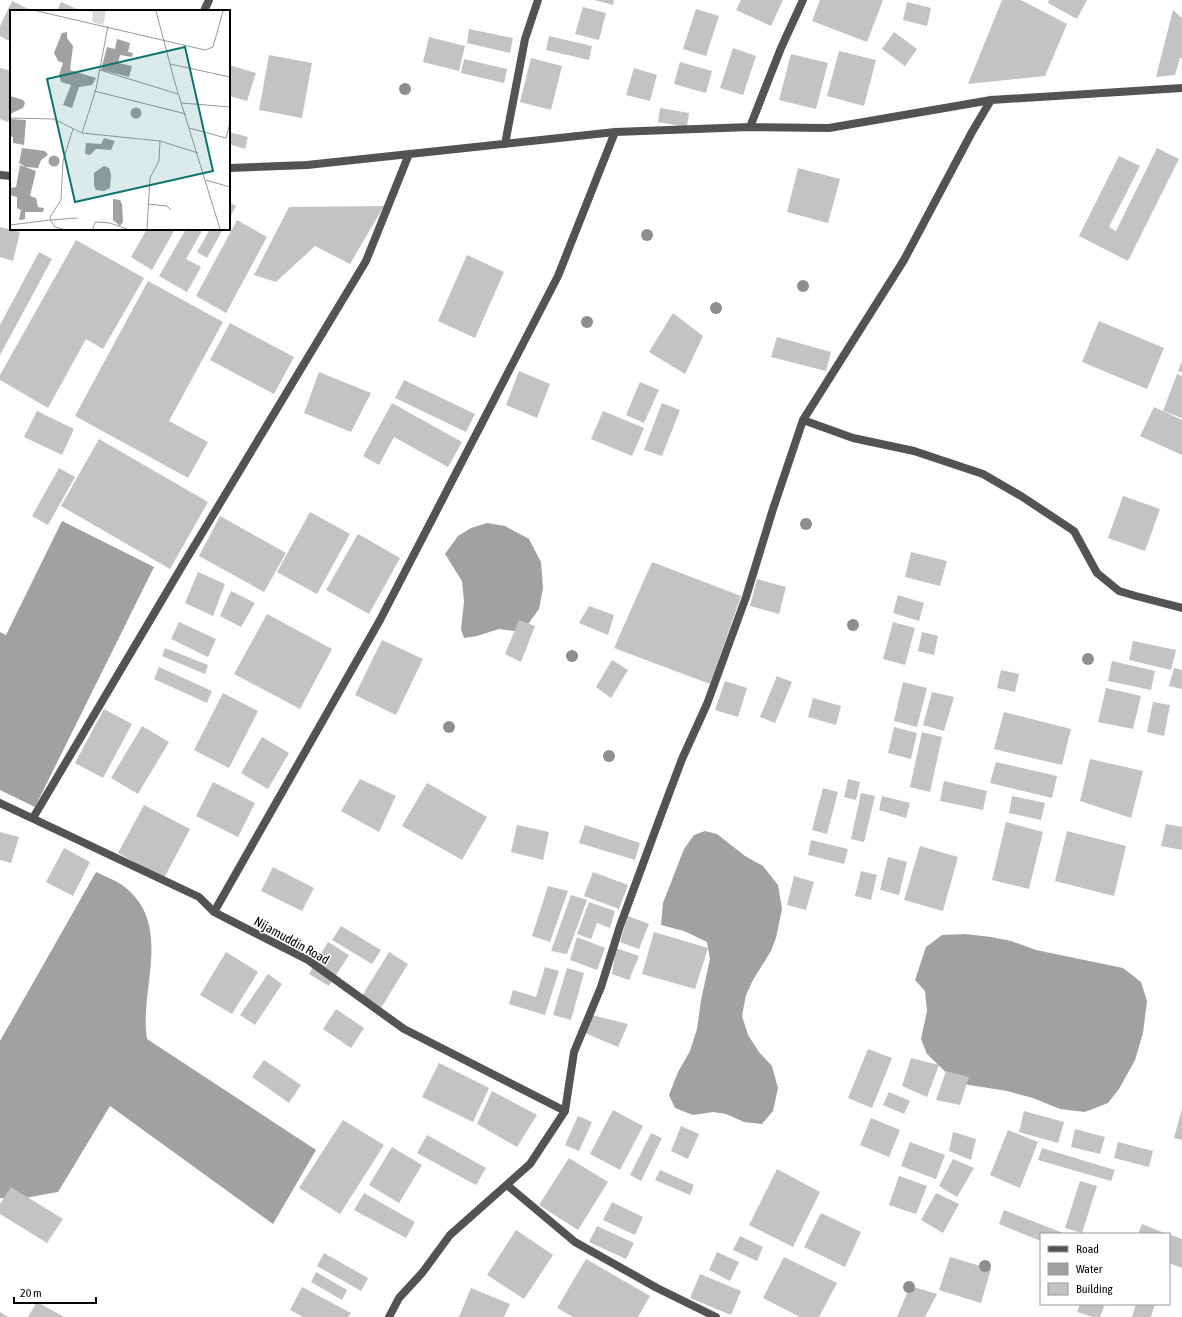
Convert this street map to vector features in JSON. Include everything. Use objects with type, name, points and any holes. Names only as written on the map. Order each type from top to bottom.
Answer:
[{"type":"street","points":[[204,10],[209,0]]},
{"type":"street","points":[[505,144],[525,39],[538,0]]},
{"type":"street","points":[[750,127],[781,48],[803,0]]},
{"type":"street","points":[[230,168],[307,165],[615,132],[750,127],[829,128],[991,100],[1182,88]]},
{"type":"street","points":[[389,1317],[399,1298],[422,1273],[450,1235],[530,1164],[565,1111],[574,1052],[601,987],[620,926],[682,760],[707,704],[746,597],[773,509],[803,420],[904,260],[972,132],[991,100]]},
{"type":"street","points":[[214,912],[380,620],[554,283],[615,132]]},
{"type":"street","points":[[33,818],[185,561],[366,261],[409,154]]},
{"type":"street","points":[[0,175],[10,176]]},
{"type":"street","points":[[803,420],[853,438],[914,451],[983,474],[1021,496],[1074,531],[1097,572],[1119,590],[1182,608]]},
{"type":"street","name":"Nijamuddin Road","points":[[0,803],[199,897],[214,912],[308,960],[404,1029],[565,1111]]},
{"type":"street","points":[[507,1185],[575,1242],[657,1288],[716,1317]]},
{"type":"water","points":[[62,521],[154,567],[35,807],[0,790],[0,632],[6,635]]},
{"type":"water","points":[[487,523],[505,526],[529,539],[541,562],[543,588],[539,609],[526,627],[515,631],[499,629],[477,636],[464,638],[461,629],[464,602],[462,581],[445,554],[458,536],[471,528]]},
{"type":"water","points":[[705,831],[717,834],[745,856],[763,866],[778,885],[782,909],[776,938],[771,951],[753,980],[746,995],[742,1016],[748,1035],[759,1052],[772,1066],[778,1088],[773,1111],[762,1124],[744,1122],[726,1114],[713,1112],[693,1115],[675,1108],[669,1095],[678,1072],[690,1051],[697,1029],[701,1000],[710,959],[707,942],[684,931],[661,925],[663,903],[684,849],[694,835]]},
{"type":"water","points":[[96,872],[116,881],[126,888],[140,904],[148,921],[151,940],[151,959],[146,1020],[147,1039],[316,1150],[273,1224],[110,1106],[58,1192],[19,1199],[0,1198],[0,1041]]},
{"type":"water","points":[[965,934],[1011,941],[1036,950],[1123,968],[1141,982],[1147,1001],[1143,1033],[1135,1060],[1119,1089],[1108,1103],[1085,1112],[1060,1109],[1033,1098],[1007,1091],[957,1083],[927,1054],[921,1039],[927,1011],[925,991],[915,980],[926,947],[942,935]]},
{"type":"building","points":[[594,0],[614,0],[613,5]]},
{"type":"building","points":[[741,0],[783,0],[771,26],[736,10]]},
{"type":"building","points":[[820,0],[883,0],[867,42],[812,21]]},
{"type":"building","points":[[1002,0],[1021,0],[1067,24],[1045,76],[968,84]]},
{"type":"building","points":[[1049,0],[1087,0],[1077,19],[1048,3]]},
{"type":"building","points":[[12,1],[31,10],[10,10],[10,41],[0,36],[0,26]]},
{"type":"building","points":[[61,2],[80,10],[57,10]]},
{"type":"building","points":[[907,2],[931,8],[927,26],[903,20]]},
{"type":"building","points":[[583,7],[606,13],[599,40],[575,34]]},
{"type":"building","points":[[696,9],[719,16],[706,56],[683,49]]},
{"type":"building","points":[[1173,10],[1182,18],[1182,58],[1180,58],[1175,75],[1156,77]]},
{"type":"building","points":[[469,29],[513,38],[510,53],[467,43]]},
{"type":"building","points":[[894,32],[917,49],[905,66],[882,49]]},
{"type":"building","points":[[549,36],[592,46],[589,60],[546,50]]},
{"type":"building","points":[[429,37],[465,46],[459,71],[423,62]]},
{"type":"building","points":[[733,48],[756,56],[743,95],[720,88]]},
{"type":"building","points":[[839,51],[876,60],[864,106],[827,96]]},
{"type":"building","points":[[791,54],[828,63],[816,109],[779,100]]},
{"type":"building","points":[[269,55],[312,63],[302,118],[259,110]]},
{"type":"building","points":[[531,58],[562,66],[551,110],[520,102]]},
{"type":"building","points":[[464,59],[507,69],[504,83],[461,73]]},
{"type":"building","points":[[680,62],[712,71],[706,93],[674,84]]},
{"type":"building","points":[[230,65],[256,73],[247,101],[230,96]]},
{"type":"building","points":[[0,68],[10,71],[10,118],[8,122],[0,119]]},
{"type":"building","points":[[634,68],[657,75],[650,101],[626,95]]},
{"type":"building","points":[[660,108],[689,113],[687,127],[658,122]]},
{"type":"building","points":[[230,132],[248,137],[245,149],[230,144]]},
{"type":"building","points":[[1157,148],[1179,159],[1128,261],[1079,236],[1119,156],[1140,166],[1109,227],[1116,231]]},
{"type":"building","points":[[798,168],[840,179],[828,223],[787,212]]},
{"type":"building","points":[[230,203],[236,206],[230,217]]},
{"type":"building","points":[[384,206],[350,264],[315,246],[276,282],[254,275],[289,207]]},
{"type":"building","points":[[237,220],[267,237],[226,313],[196,296]]},
{"type":"building","points":[[0,227],[20,232],[13,261],[0,257]]},
{"type":"building","points":[[146,230],[174,230],[152,270],[131,257]]},
{"type":"building","points":[[185,230],[202,230],[186,259],[201,267],[187,292],[159,276]]},
{"type":"building","points":[[209,230],[222,230],[207,258],[197,252]]},
{"type":"building","points":[[76,240],[144,278],[103,349],[86,339],[48,408],[0,380],[0,375]]},
{"type":"building","points":[[39,252],[52,259],[0,355],[0,325]]},
{"type":"building","points":[[467,255],[504,272],[475,338],[438,321]]},
{"type":"building","points":[[148,281],[223,322],[169,421],[208,442],[188,478],[75,416]]},
{"type":"building","points":[[673,313],[703,336],[685,374],[649,352]]},
{"type":"building","points":[[1099,321],[1164,348],[1147,389],[1082,362]]},
{"type":"building","points":[[230,323],[294,357],[274,394],[210,360]]},
{"type":"building","points":[[777,337],[831,352],[826,371],[771,357]]},
{"type":"building","points":[[1182,361],[1182,372],[1178,371]]},
{"type":"building","points":[[519,371],[550,384],[537,418],[506,405]]},
{"type":"building","points":[[319,372],[371,393],[351,432],[304,413]]},
{"type":"building","points":[[1177,374],[1182,376],[1182,418],[1163,411]]},
{"type":"building","points":[[404,380],[475,414],[466,432],[395,398]]},
{"type":"building","points":[[640,382],[659,390],[644,423],[626,415]]},
{"type":"building","points":[[392,403],[462,442],[448,467],[394,437],[379,465],[363,456]]},
{"type":"building","points":[[662,403],[680,410],[662,456],[644,450]]},
{"type":"building","points":[[1154,407],[1182,420],[1182,455],[1140,436]]},
{"type":"building","points":[[37,411],[74,429],[62,455],[24,437]]},
{"type":"building","points":[[603,411],[644,428],[632,456],[591,439]]},
{"type":"building","points":[[99,439],[208,502],[170,569],[61,506]]},
{"type":"building","points":[[59,468],[75,477],[48,525],[32,516]]},
{"type":"building","points":[[1123,496],[1160,509],[1145,551],[1108,538]]},
{"type":"building","points":[[310,512],[350,534],[317,594],[277,572]]},
{"type":"building","points":[[220,516],[286,553],[264,592],[199,556]]},
{"type":"building","points":[[358,534],[400,558],[369,614],[326,590]]},
{"type":"building","points":[[911,552],[947,561],[940,586],[905,577]]},
{"type":"building","points":[[652,562],[741,596],[710,684],[614,648]]},
{"type":"building","points":[[198,572],[225,584],[213,616],[185,603]]},
{"type":"building","points":[[757,579],[786,587],[779,614],[750,606]]},
{"type":"building","points":[[231,591],[255,603],[241,627],[220,616]]},
{"type":"building","points":[[898,595],[924,603],[919,621],[893,613]]},
{"type":"building","points":[[589,606],[614,615],[608,635],[579,623]]},
{"type":"building","points":[[267,614],[332,649],[300,709],[234,674]]},
{"type":"building","points":[[519,620],[535,626],[521,662],[505,654]]},
{"type":"building","points":[[179,622],[216,639],[208,657],[171,639]]},
{"type":"building","points":[[893,622],[915,628],[905,665],[883,659]]},
{"type":"building","points":[[922,632],[938,636],[934,655],[918,651]]},
{"type":"building","points":[[382,640],[423,659],[396,715],[355,695]]},
{"type":"building","points":[[1133,641],[1176,650],[1171,670],[1129,660]]},
{"type":"building","points":[[165,648],[208,665],[205,674],[162,656]]},
{"type":"building","points":[[612,660],[628,670],[611,698],[596,687]]},
{"type":"building","points":[[1112,661],[1155,671],[1151,690],[1108,681]]},
{"type":"building","points":[[159,667],[212,691],[207,703],[154,679]]},
{"type":"building","points":[[1174,668],[1182,670],[1182,689],[1169,686]]},
{"type":"building","points":[[1001,670],[1019,674],[1015,692],[997,688]]},
{"type":"building","points":[[777,676],[792,682],[775,723],[760,717]]},
{"type":"building","points":[[725,681],[747,688],[738,717],[715,710]]},
{"type":"building","points":[[903,682],[927,688],[917,727],[894,721]]},
{"type":"building","points":[[1106,688],[1141,696],[1133,729],[1098,722]]},
{"type":"building","points":[[932,692],[954,697],[944,731],[923,725]]},
{"type":"building","points":[[223,693],[258,711],[229,768],[194,750]]},
{"type":"building","points":[[813,698],[841,706],[836,725],[808,717]]},
{"type":"building","points":[[1153,702],[1170,705],[1164,736],[1147,732]]},
{"type":"building","points":[[104,709],[132,724],[103,778],[75,763]]},
{"type":"building","points":[[1004,712],[1071,729],[1062,765],[994,749]]},
{"type":"building","points":[[142,726],[169,742],[138,794],[111,778]]},
{"type":"building","points":[[894,727],[917,733],[911,759],[888,753]]},
{"type":"building","points":[[922,732],[942,737],[930,792],[910,787]]},
{"type":"building","points":[[262,737],[289,753],[268,789],[241,773]]},
{"type":"building","points":[[1090,759],[1143,771],[1131,818],[1080,801]]},
{"type":"building","points":[[996,762],[1057,776],[1052,798],[990,783]]},
{"type":"building","points":[[360,779],[396,796],[379,832],[341,811]]},
{"type":"building","points":[[848,779],[860,782],[856,800],[844,797]]},
{"type":"building","points":[[944,781],[987,791],[983,810],[940,801]]},
{"type":"building","points":[[213,782],[255,803],[238,837],[196,816]]},
{"type":"building","points":[[427,783],[487,817],[462,860],[402,826]]},
{"type":"building","points":[[823,788],[838,792],[827,834],[812,830]]},
{"type":"building","points":[[861,793],[875,796],[864,842],[851,839]]},
{"type":"building","points":[[882,796],[910,803],[906,818],[879,810]]},
{"type":"building","points":[[1012,796],[1045,803],[1041,820],[1009,813]]},
{"type":"building","points":[[144,805],[190,829],[164,878],[118,853]]},
{"type":"building","points":[[1006,822],[1043,832],[1029,889],[992,880]]},
{"type":"building","points":[[1166,824],[1182,827],[1182,850],[1161,846]]},
{"type":"building","points":[[517,825],[549,832],[543,860],[511,852]]},
{"type":"building","points":[[585,825],[640,843],[635,860],[579,843]]},
{"type":"building","points":[[1067,831],[1126,846],[1114,896],[1055,881]]},
{"type":"building","points":[[0,832],[19,837],[11,863],[0,860]]},
{"type":"building","points":[[811,840],[848,849],[844,864],[808,855]]},
{"type":"building","points":[[920,846],[958,857],[943,911],[904,900]]},
{"type":"building","points":[[64,848],[90,862],[73,896],[46,882]]},
{"type":"building","points":[[888,857],[907,862],[899,895],[880,890]]},
{"type":"building","points":[[273,867],[314,888],[302,911],[261,891]]},
{"type":"building","points":[[861,871],[877,875],[871,900],[855,896]]},
{"type":"building","points":[[593,872],[628,885],[619,909],[584,896]]},
{"type":"building","points":[[794,876],[814,882],[806,910],[787,905]]},
{"type":"building","points":[[548,886],[568,891],[550,942],[532,936]]},
{"type":"building","points":[[571,895],[587,900],[567,954],[551,951]]},
{"type":"building","points":[[589,902],[615,911],[610,928],[597,923],[591,939],[577,934]]},
{"type":"building","points":[[628,916],[649,924],[639,949],[620,942]]},
{"type":"building","points":[[341,926],[381,950],[372,964],[332,940]]},
{"type":"building","points":[[654,932],[708,948],[695,989],[642,974]]},
{"type":"building","points":[[577,937],[605,948],[597,970],[570,960]]},
{"type":"building","points":[[328,942],[349,955],[329,986],[309,974]]},
{"type":"building","points":[[616,948],[639,956],[629,980],[612,974]]},
{"type":"building","points":[[226,952],[258,972],[232,1014],[200,995]]},
{"type":"building","points":[[389,952],[408,964],[381,1008],[362,996]]},
{"type":"building","points":[[545,967],[559,971],[545,1015],[509,1004],[513,990],[536,997]]},
{"type":"building","points":[[567,968],[584,973],[571,1020],[553,1015]]},
{"type":"building","points":[[268,974],[282,984],[255,1025],[240,1015]]},
{"type":"building","points":[[336,1009],[364,1028],[351,1048],[323,1029]]},
{"type":"building","points":[[592,1015],[628,1024],[618,1047],[585,1033]]},
{"type":"building","points":[[868,1049],[892,1058],[872,1108],[848,1098]]},
{"type":"building","points":[[911,1058],[939,1065],[927,1097],[902,1086]]},
{"type":"building","points":[[264,1060],[301,1085],[289,1103],[252,1077]]},
{"type":"building","points":[[439,1063],[489,1088],[473,1122],[422,1097]]},
{"type":"building","points":[[946,1071],[969,1077],[960,1105],[936,1100]]},
{"type":"building","points":[[492,1091],[537,1115],[517,1147],[477,1124]]},
{"type":"building","points":[[889,1092],[910,1101],[904,1114],[883,1105]]},
{"type":"building","points":[[1182,1109],[1182,1140],[1174,1138]]},
{"type":"building","points":[[613,1110],[643,1126],[620,1170],[590,1154]]},
{"type":"building","points":[[1024,1111],[1064,1122],[1058,1143],[1019,1132]]},
{"type":"building","points":[[578,1116],[592,1122],[579,1151],[565,1145]]},
{"type":"building","points":[[871,1118],[900,1130],[889,1157],[860,1145]]},
{"type":"building","points":[[343,1120],[384,1145],[340,1214],[299,1188]]},
{"type":"building","points":[[681,1126],[699,1134],[688,1159],[671,1151]]},
{"type":"building","points":[[1075,1129],[1105,1137],[1100,1154],[1071,1147]]},
{"type":"building","points":[[1008,1130],[1038,1142],[1020,1188],[990,1175]]},
{"type":"building","points":[[953,1132],[976,1139],[971,1160],[949,1151]]},
{"type":"building","points":[[651,1133],[662,1138],[641,1181],[630,1175]]},
{"type":"building","points":[[427,1135],[486,1168],[476,1185],[417,1153]]},
{"type":"building","points":[[910,1142],[945,1155],[936,1179],[901,1166]]},
{"type":"building","points":[[1118,1142],[1153,1151],[1149,1167],[1114,1158]]},
{"type":"building","points":[[392,1147],[422,1165],[399,1203],[369,1185]]},
{"type":"building","points":[[1042,1148],[1115,1170],[1111,1181],[1038,1160]]},
{"type":"building","points":[[569,1158],[608,1182],[578,1230],[539,1205]]},
{"type":"building","points":[[953,1159],[974,1168],[957,1197],[939,1186]]},
{"type":"building","points":[[777,1169],[820,1192],[793,1247],[749,1225]]},
{"type":"building","points":[[660,1170],[694,1185],[690,1195],[655,1180]]},
{"type":"building","points":[[899,1176],[927,1186],[916,1214],[889,1205]]},
{"type":"building","points":[[1080,1181],[1097,1186],[1082,1233],[1065,1228]]},
{"type":"building","points":[[11,1187],[63,1219],[47,1243],[0,1214],[0,1204]]},
{"type":"building","points":[[364,1193],[415,1222],[406,1238],[354,1210]]},
{"type":"building","points":[[936,1193],[959,1204],[943,1233],[921,1220]]},
{"type":"building","points":[[612,1202],[643,1217],[635,1235],[603,1220]]},
{"type":"building","points":[[1004,1210],[1063,1233],[1040,1233],[1040,1241],[999,1224]]},
{"type":"building","points":[[821,1213],[861,1232],[845,1267],[804,1247]]},
{"type":"building","points":[[1142,1224],[1164,1233],[1138,1233]]},
{"type":"building","points":[[597,1226],[634,1243],[626,1259],[589,1242]]},
{"type":"building","points":[[516,1230],[553,1255],[524,1299],[487,1275]]},
{"type":"building","points":[[1170,1234],[1182,1239],[1182,1268],[1170,1263]]},
{"type":"building","points":[[740,1236],[763,1247],[757,1261],[733,1250]]},
{"type":"building","points":[[717,1252],[739,1262],[730,1281],[709,1270]]},
{"type":"building","points":[[324,1253],[368,1278],[361,1291],[317,1266]]},
{"type":"building","points":[[784,1257],[837,1283],[819,1317],[800,1317],[763,1298]]},
{"type":"building","points":[[950,1257],[991,1269],[981,1303],[939,1290]]},
{"type":"building","points":[[586,1259],[650,1296],[638,1317],[573,1317],[557,1308]]},
{"type":"building","points":[[316,1272],[347,1290],[342,1300],[311,1282]]},
{"type":"building","points":[[700,1274],[741,1291],[731,1315],[690,1298]]},
{"type":"building","points":[[910,1286],[937,1294],[925,1317],[897,1317]]},
{"type":"building","points":[[302,1287],[351,1313],[348,1317],[303,1317],[290,1310]]},
{"type":"building","points":[[471,1288],[510,1304],[504,1317],[459,1317]]},
{"type":"building","points":[[37,1302],[64,1317],[28,1317]]},
{"type":"building","points":[[1080,1305],[1105,1305],[1100,1317],[1093,1317],[1077,1312]]},
{"type":"building","points":[[1136,1305],[1155,1305],[1151,1317],[1132,1317]]},
{"type":"building","points":[[0,1312],[8,1317],[0,1317]]}]
